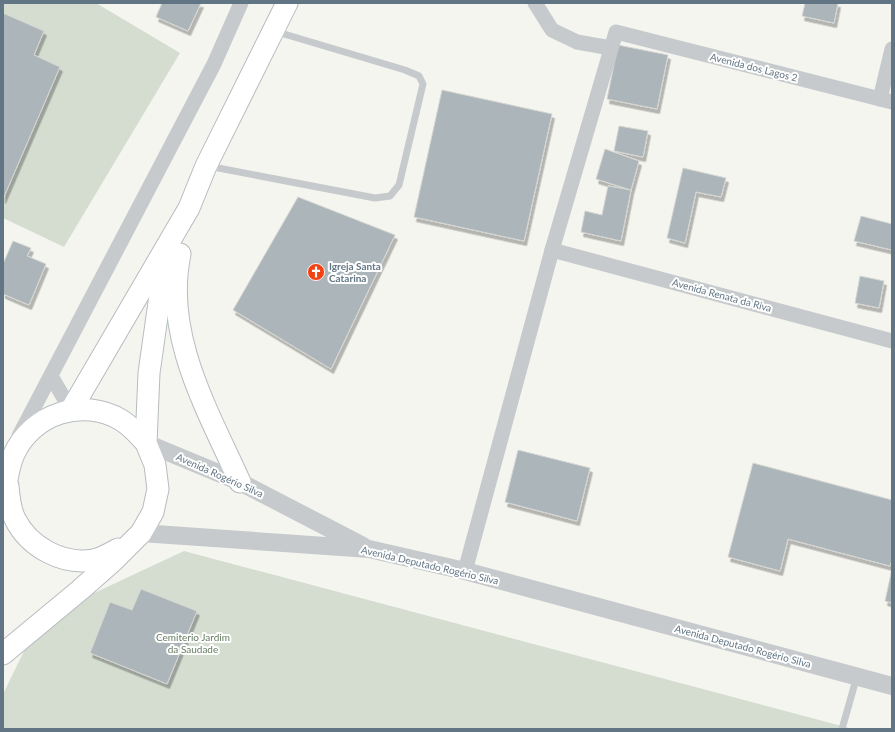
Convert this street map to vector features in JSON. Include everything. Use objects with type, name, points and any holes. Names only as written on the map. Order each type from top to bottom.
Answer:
[{"type":"main road","points":[[71,410],[189,208],[206,166],[287,3]]},
{"type":"main road","points":[[189,208],[177,269],[177,307],[181,340],[196,382],[240,482]]},
{"type":"main road","points":[[3,654],[80,590],[141,532],[153,512],[158,489],[156,465],[146,443],[150,366],[167,246]]},
{"type":"main road","name":"Avenida Rogério Silva","points":[[3,505],[4,477],[14,454],[21,441],[31,430],[50,417],[71,410],[105,412],[121,420],[134,430],[146,443]]},
{"type":"main road","points":[[4,477],[9,502],[16,520],[26,535],[40,548],[57,556],[75,560],[94,560],[113,552],[141,532]]},
{"type":"street","points":[[4,477],[51,376],[214,64],[241,3]]},
{"type":"street","points":[[465,571],[552,250],[611,48],[577,42],[552,30],[535,3]]},
{"type":"street","name":"Avenida dos Lagos 2","points":[[611,48],[616,32],[886,101]]},
{"type":"street","points":[[886,101],[892,49]]},
{"type":"street","name":"Avenida Renata da Riva","points":[[552,250],[892,341]]},
{"type":"street","points":[[51,376],[71,410]]},
{"type":"street","name":"Avenida Rogério Silva","points":[[146,443],[240,482],[369,549]]},
{"type":"street","name":"Avenida Deputado Rogério Silva","points":[[141,532],[369,549],[465,571],[892,686]]},
{"type":"lane","points":[[206,166],[375,198],[390,196],[399,185],[423,84],[419,76],[405,70],[273,30]]},
{"type":"lane","points":[[842,729],[857,676]]},
{"type":"green space","points":[[3,3],[96,3],[180,53],[64,247],[3,218]]},
{"type":"green space","name":"Cemiterio Jardim da Saudade","points":[[184,551],[853,729],[3,729],[3,694],[27,645],[92,594]]},
{"type":"building","points":[[162,3],[201,3],[188,31],[156,17]]},
{"type":"building","points":[[805,3],[838,3],[834,23],[802,16]]},
{"type":"building","points":[[3,13],[44,31],[34,55],[60,67],[3,199]]},
{"type":"building","points":[[618,45],[668,55],[657,109],[607,99]]},
{"type":"building","points":[[442,90],[552,114],[524,241],[414,217]]},
{"type":"building","points":[[619,126],[648,131],[643,157],[614,151]]},
{"type":"building","points":[[605,149],[639,161],[631,190],[596,179]]},
{"type":"building","points":[[683,168],[726,178],[721,197],[696,192],[685,243],[667,238]]},
{"type":"building","points":[[608,186],[631,190],[621,241],[581,232],[585,211],[602,215]]},
{"type":"building","name":"Igreja Santa Catarina","points":[[298,197],[395,235],[331,369],[233,310]]},
{"type":"building","points":[[861,216],[892,224],[892,250],[854,241]]},
{"type":"building","points":[[13,241],[31,248],[27,256],[46,264],[29,305],[3,294],[3,264]]},
{"type":"building","points":[[860,276],[884,281],[879,308],[855,303]]},
{"type":"building","points":[[518,450],[590,468],[577,521],[505,502]]},
{"type":"building","points":[[753,463],[892,500],[892,560],[890,566],[788,539],[780,571],[728,557]]},
{"type":"building","points":[[892,569],[892,603],[885,601]]},
{"type":"building","points":[[141,589],[197,611],[167,684],[90,653],[110,602],[132,610]]},
{"type":"place","name":"Igreja Santa Catarina","points":[[316,272]]}]
